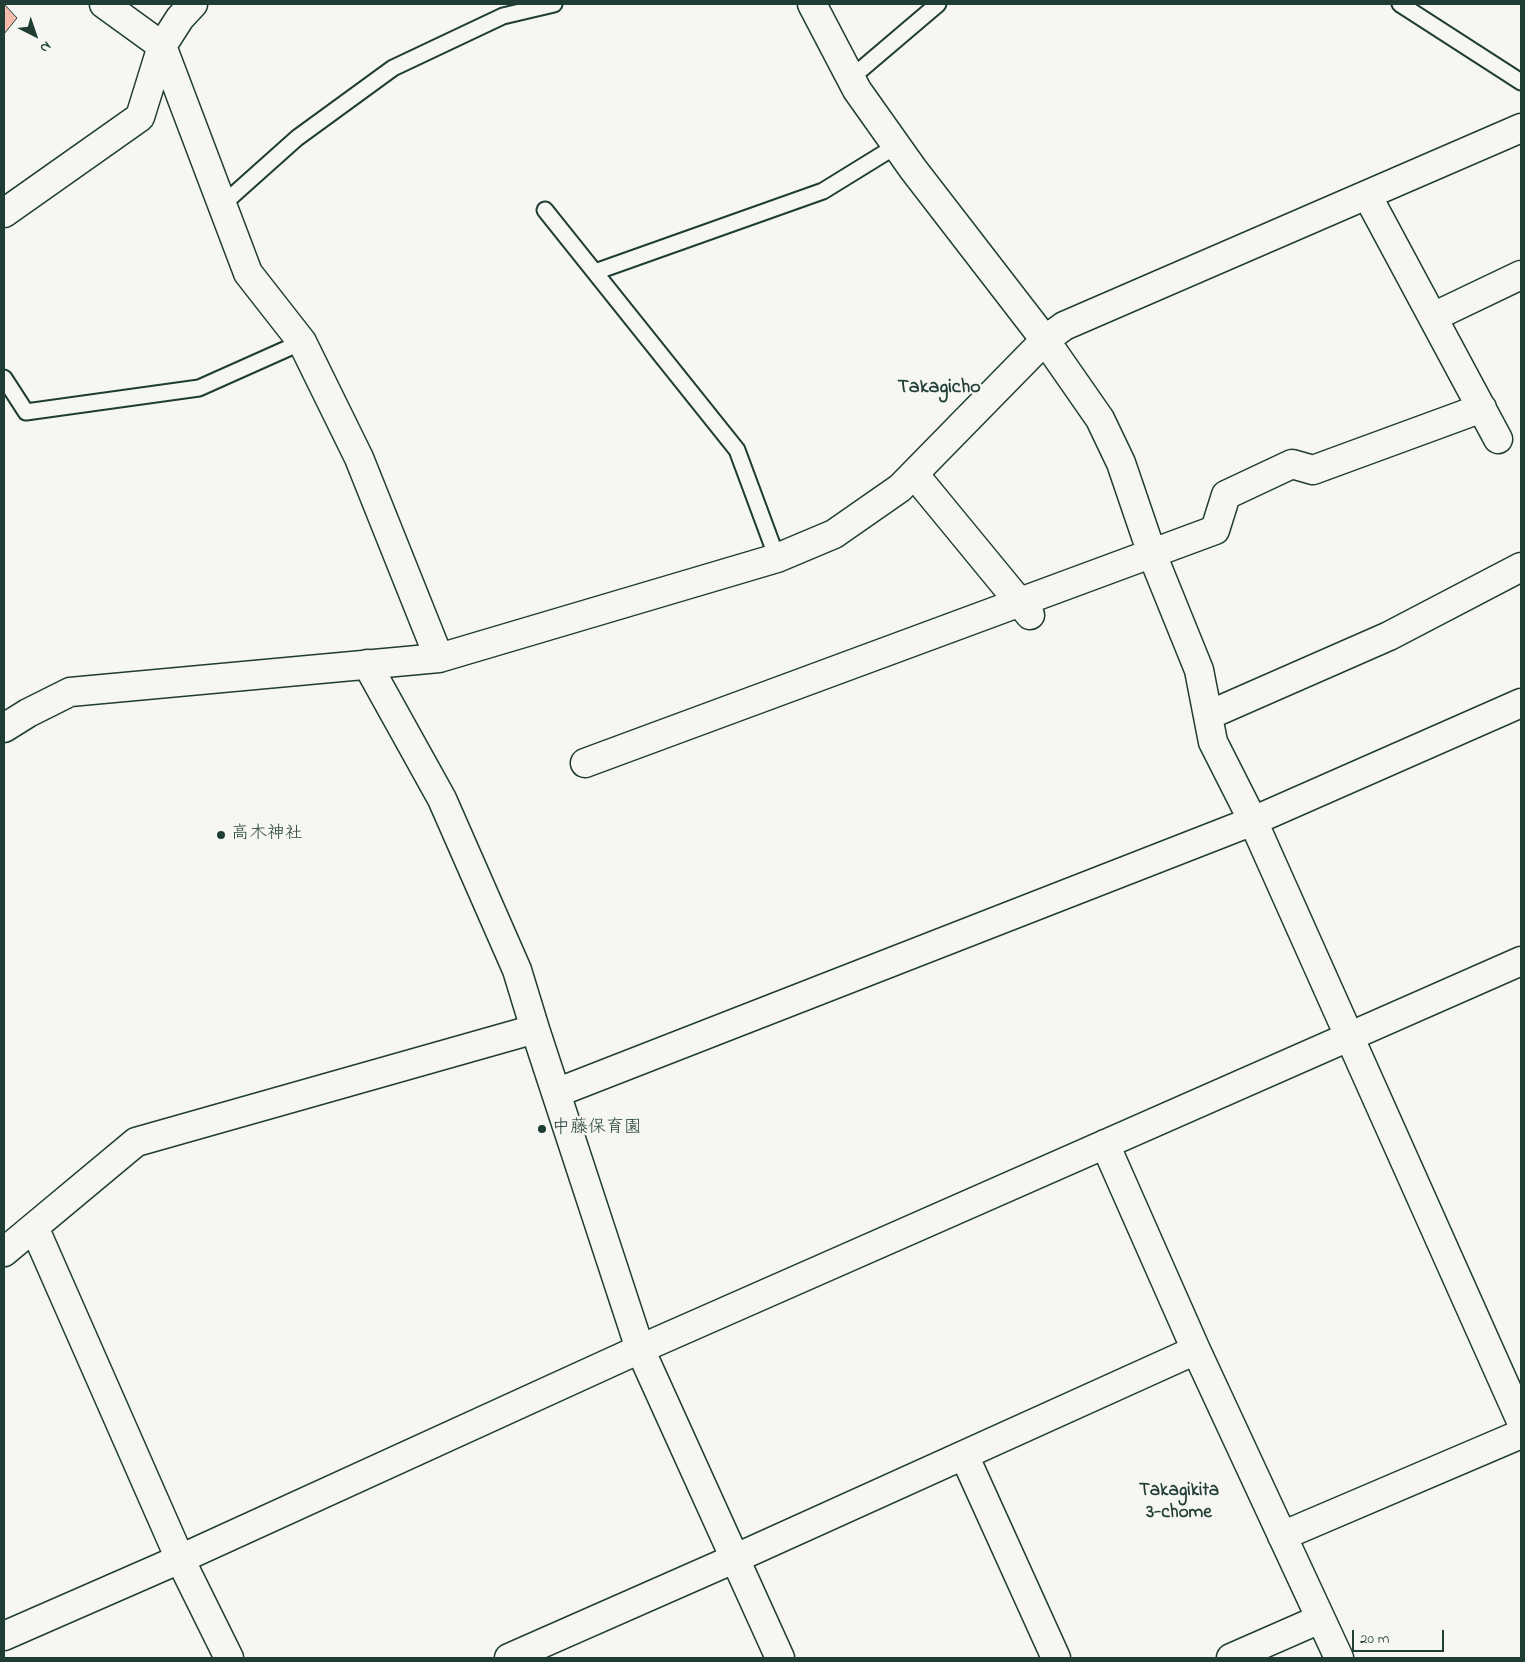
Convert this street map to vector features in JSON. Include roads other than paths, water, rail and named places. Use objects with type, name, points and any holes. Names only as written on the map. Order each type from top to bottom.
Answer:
[{"type":"street","points":[[104,4],[162,46],[248,273],[302,342],[359,458],[439,658]]},
{"type":"street","points":[[4,213],[140,117],[162,46],[180,18],[193,4]]},
{"type":"street","points":[[812,4],[857,90],[896,146],[1044,340],[1100,419],[1121,463],[1152,554],[1199,670],[1213,742],[1253,821],[1521,1421]]},
{"type":"street","points":[[4,728],[28,713],[70,692],[439,658],[777,558],[834,534],[900,488],[1044,340],[1064,326],[1521,128]]},
{"type":"street","points":[[1367,195],[1498,439]]},
{"type":"street","points":[[1433,317],[1521,275]]},
{"type":"street","points":[[585,763],[1026,608],[1152,554],[1215,530],[1226,495],[1292,464],[1313,470],[1482,408]]},
{"type":"street","points":[[914,474],[1026,608]]},
{"type":"street","points":[[1209,715],[1389,636],[1521,567]]},
{"type":"street","points":[[367,664],[442,799],[517,970],[534,1029],[640,1350],[780,1658]]},
{"type":"street","points":[[556,1093],[1253,821],[1521,703]]},
{"type":"street","points":[[4,1636],[180,1559],[640,1350],[1521,960]]},
{"type":"street","points":[[4,1252],[136,1142],[534,1029]]},
{"type":"street","points":[[1105,1144],[1196,1350],[1339,1658]]},
{"type":"street","points":[[34,1227],[180,1559],[229,1658]]},
{"type":"street","points":[[514,1657],[1196,1350]]},
{"type":"street","points":[[1282,1536],[1521,1434]]},
{"type":"street","points":[[964,1454],[1056,1658]]},
{"type":"street","points":[[1231,1658],[1320,1619]]},
{"type":"lane","points":[[222,205],[297,138],[394,68],[504,16],[554,4]]},
{"type":"lane","points":[[851,78],[938,4]]},
{"type":"lane","points":[[1400,4],[1521,82]]},
{"type":"lane","points":[[595,272],[823,191],[896,146]]},
{"type":"lane","points":[[546,210],[737,450],[777,558]]},
{"type":"lane","points":[[4,378],[26,412],[199,388],[302,342]]},
{"type":"place","name":"高木神社","points":[[221,835]]},
{"type":"place","name":"中藤保育園","points":[[542,1129]]},
{"type":"district","name":"Takagicho","points":[[939,389]]},
{"type":"district","name":"Takagikita 3-chome","points":[[1179,1503]]}]
